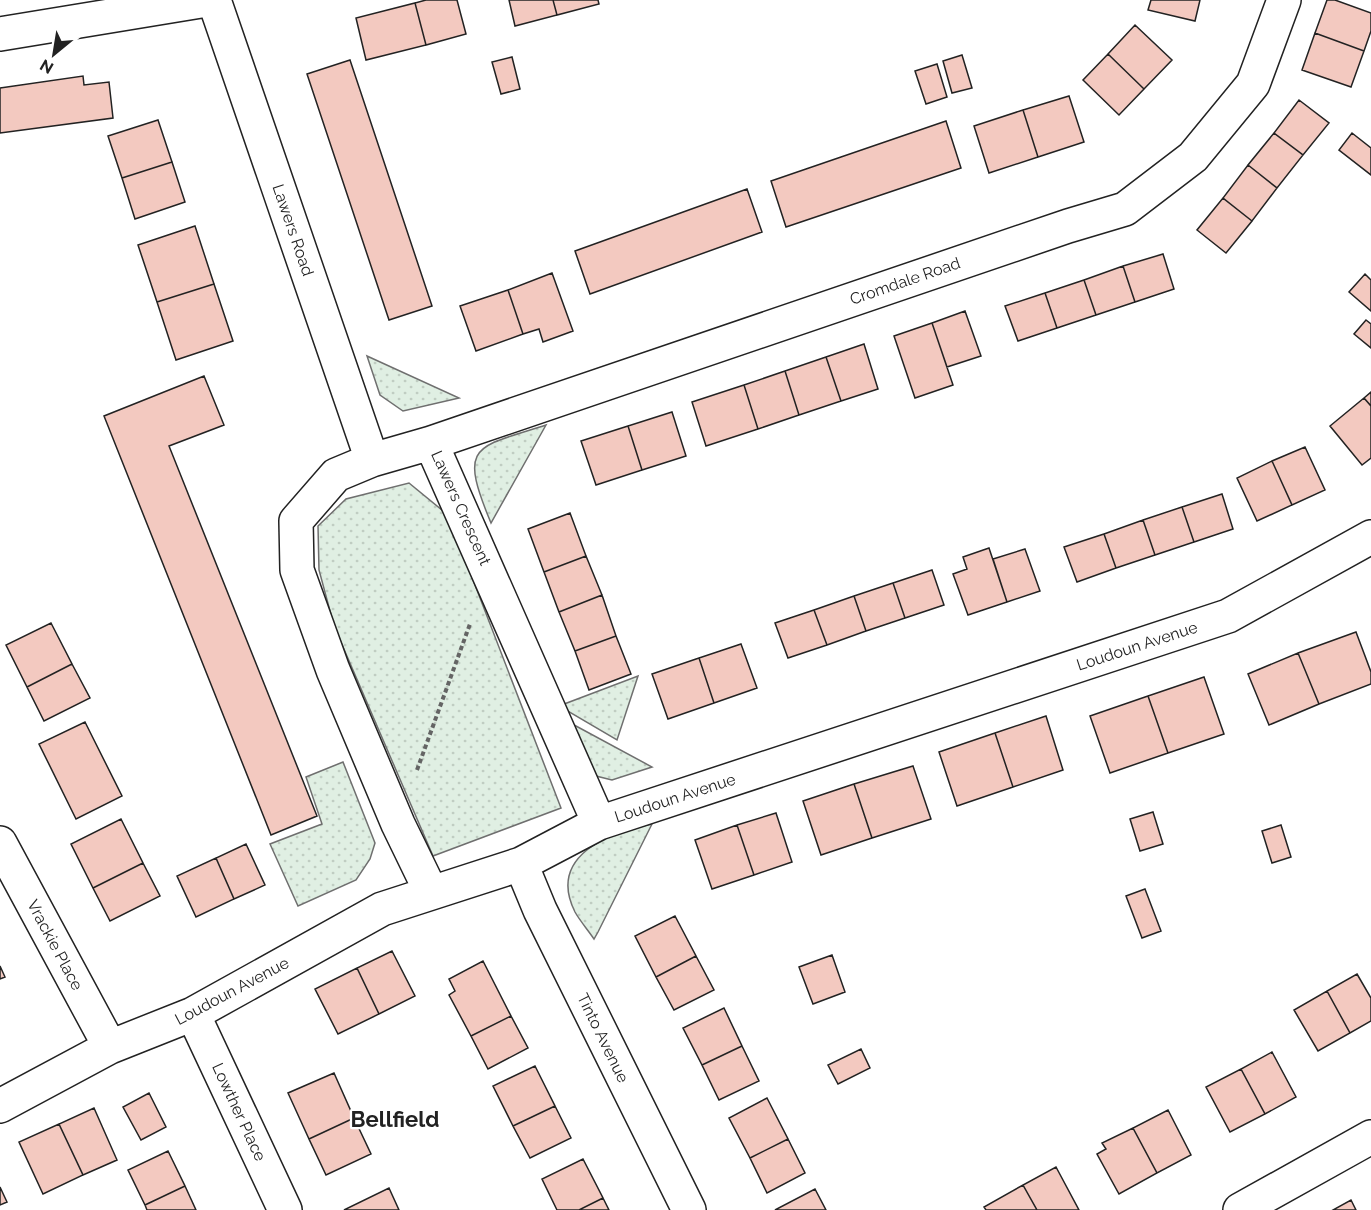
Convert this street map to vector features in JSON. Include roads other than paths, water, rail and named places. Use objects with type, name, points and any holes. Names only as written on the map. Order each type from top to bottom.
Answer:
[{"type":"street","points":[[0,34],[207,0]]},
{"type":"street","name":"Lawers Road","points":[[214,0],[372,460]]},
{"type":"street","name":"Cromdale Road","points":[[431,443],[1045,233],[1125,209],[1193,158],[1253,84],[1284,0]]},
{"type":"street","name":"Lawers Crescent","points":[[431,892],[398,824],[333,670],[297,570],[296,521],[336,475],[372,460],[431,443],[599,823]]},
{"type":"street","name":"Loudoun Avenue","points":[[0,1106],[110,1047],[193,1014],[382,909],[521,864],[599,823],[1228,616],[1371,537]]},
{"type":"street","name":"Vrackie Place","points":[[0,843],[110,1047]]},
{"type":"street","name":"Tinto Avenue","points":[[521,864],[540,910],[689,1210]]},
{"type":"street","name":"Lowther Place","points":[[193,1014],[285,1210]]},
{"type":"street","points":[[1240,1210],[1371,1137]]},
{"type":"district","name":"Bellfield","points":[[395,1119]]}]
